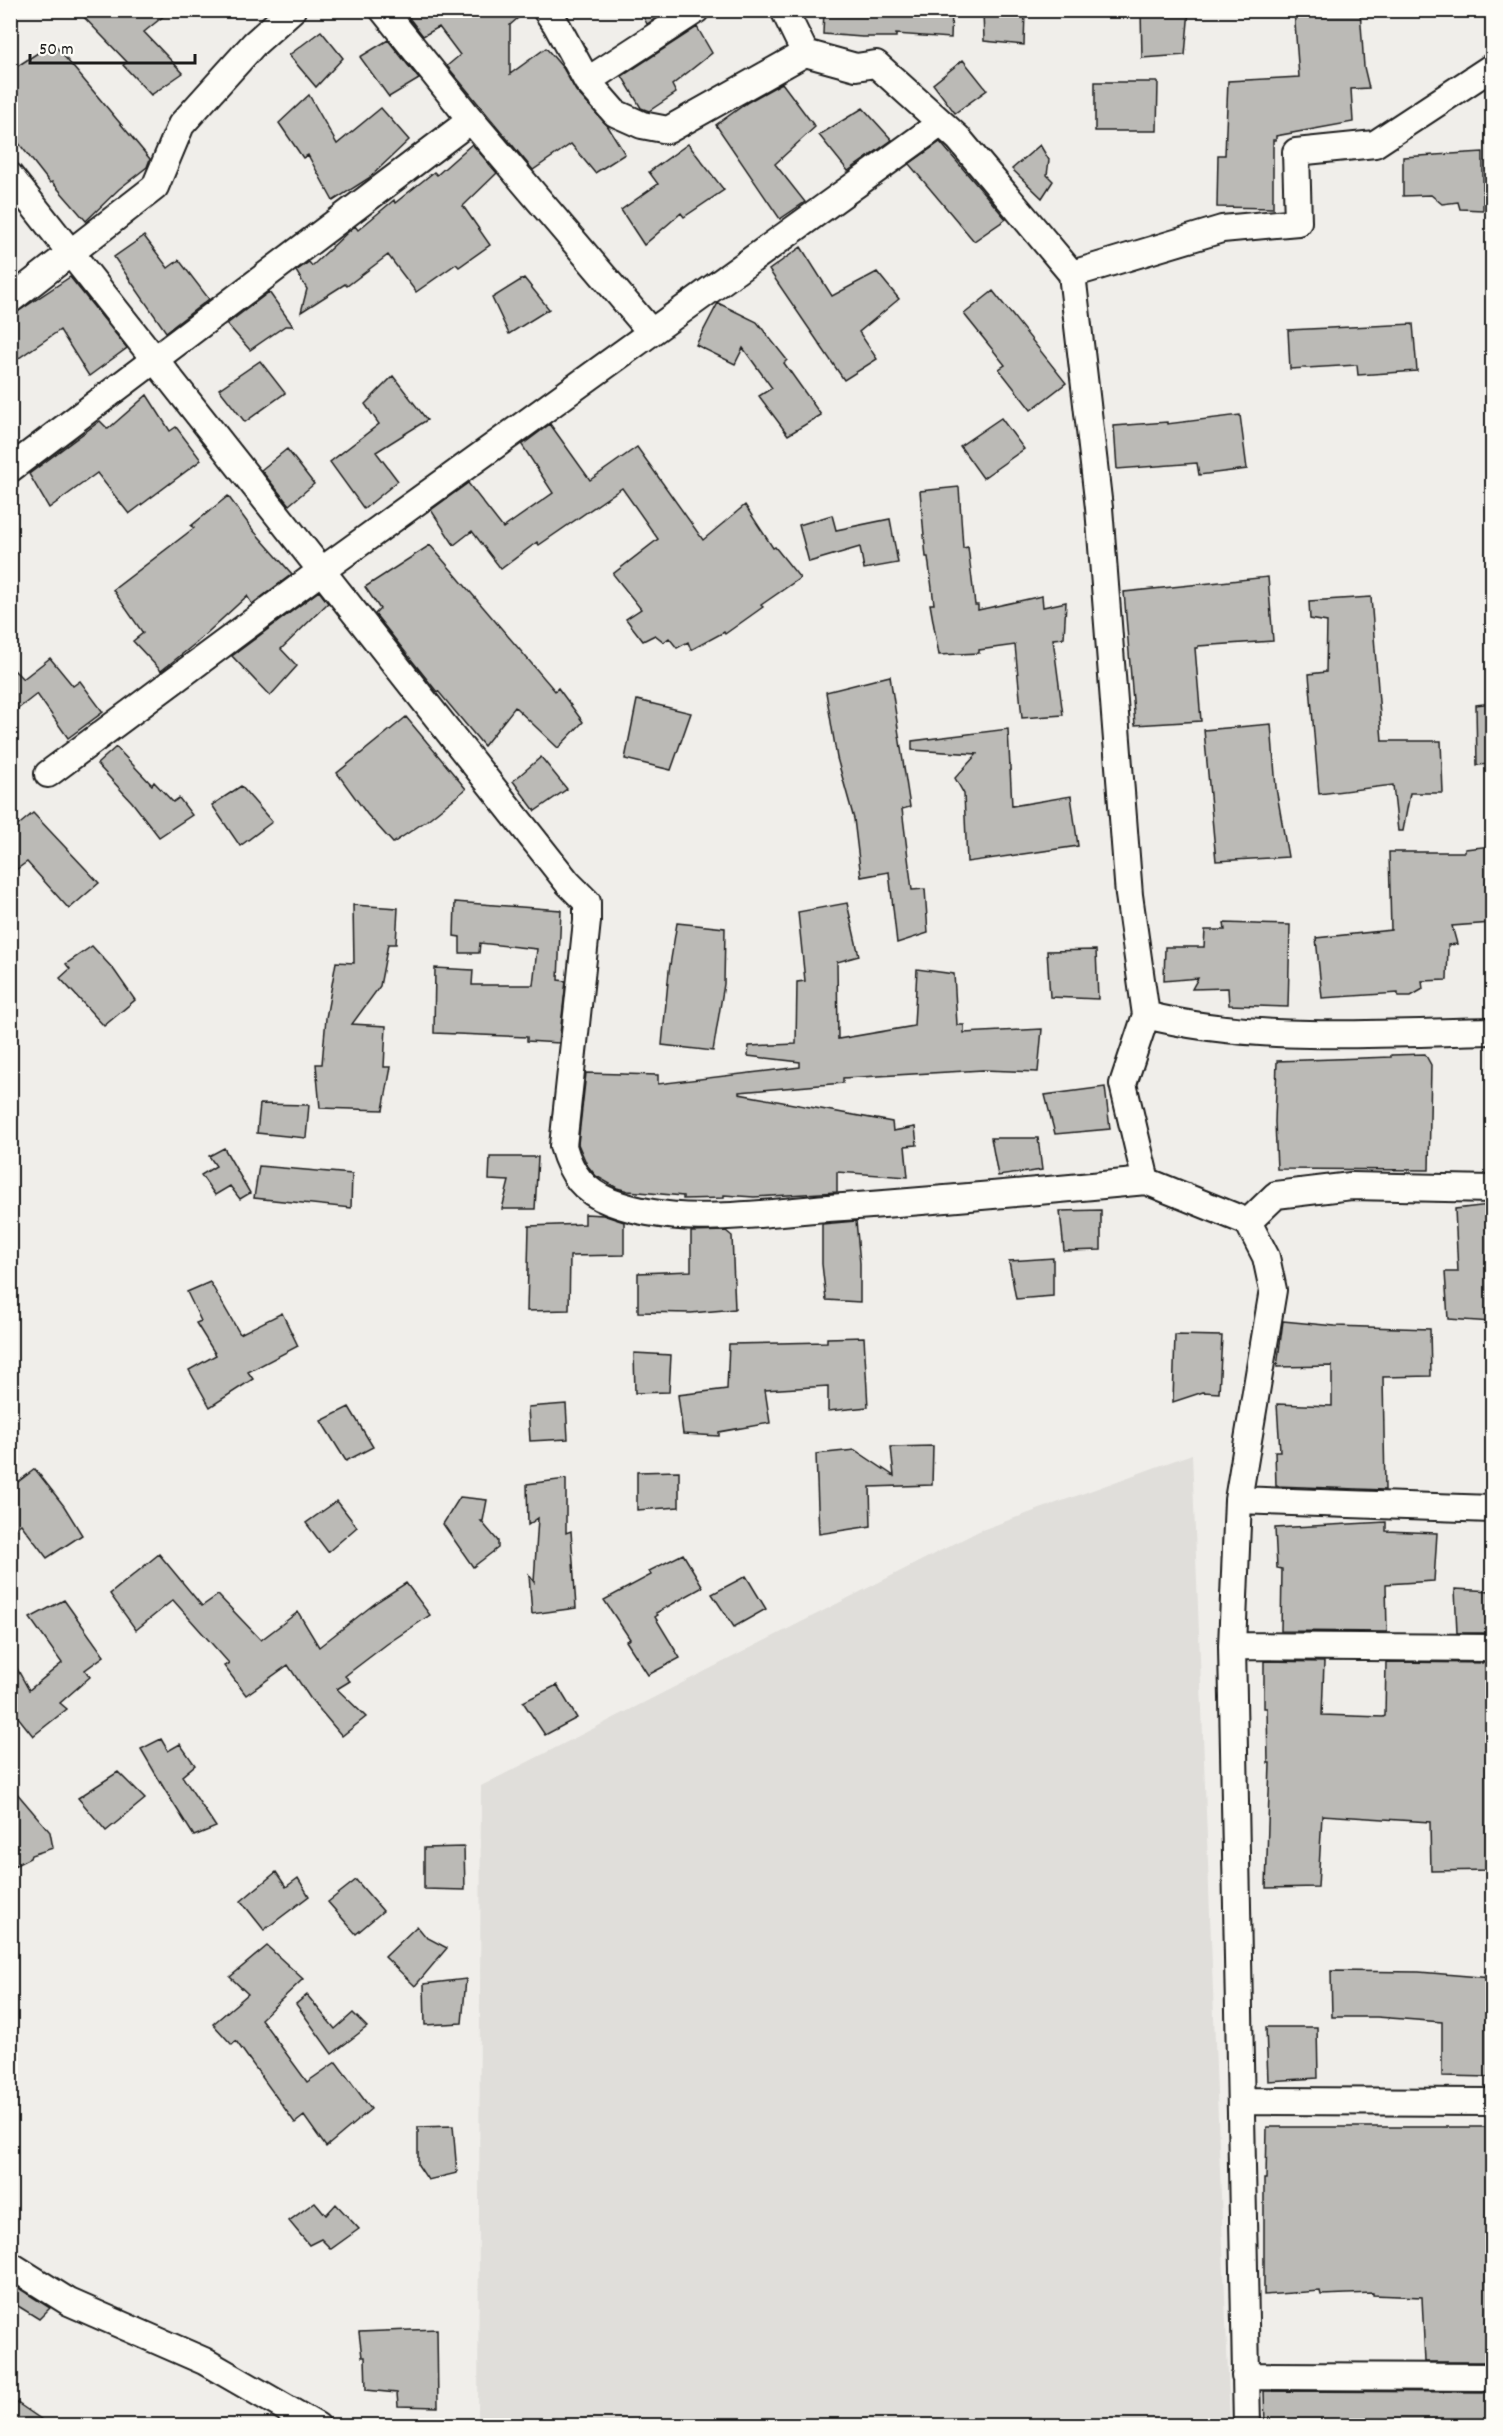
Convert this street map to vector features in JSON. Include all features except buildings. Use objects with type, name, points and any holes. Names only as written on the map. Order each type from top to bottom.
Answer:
[{"type":"street","points":[[10,300],[155,187],[181,125],[254,44],[292,10]]},
{"type":"street","points":[[383,10],[471,120],[651,332]]},
{"type":"street","points":[[546,10],[587,81],[615,113],[642,125],[668,130],[805,53],[856,67],[876,64],[958,138],[1072,274],[1100,508],[1129,894],[1146,1015],[1123,1084],[1146,1181]]},
{"type":"street","points":[[587,81],[696,10]]},
{"type":"street","points":[[784,10],[805,53]]},
{"type":"street","points":[[1072,274],[1222,228],[1298,222],[1296,152],[1375,144],[1492,67]]},
{"type":"street","points":[[10,469],[471,120]]},
{"type":"street","points":[[48,774],[321,571],[940,123]]},
{"type":"street","points":[[10,176],[561,873],[587,902],[588,921],[563,1146],[569,1167],[585,1188],[610,1202],[662,1215],[702,1217],[938,1201],[1146,1181],[1248,1222],[1266,1257],[1273,1290],[1238,1500],[1232,1646],[1246,2426]]},
{"type":"street","points":[[1146,1015],[1175,1023],[1293,1034],[1492,1031]]},
{"type":"street","points":[[1248,1222],[1276,1195],[1351,1186],[1492,1189]]},
{"type":"street","points":[[1238,1500],[1492,1509]]},
{"type":"street","points":[[1232,1646],[1492,1648]]},
{"type":"street","points":[[1241,2101],[1492,2102]]},
{"type":"street","points":[[10,2265],[69,2302],[204,2361],[317,2426]]},
{"type":"street","points":[[1245,2376],[1492,2377]]},
{"type":"shaded area","points":[[1192,1454],[1230,2425],[478,2425],[481,1786],[979,1531]]}]
